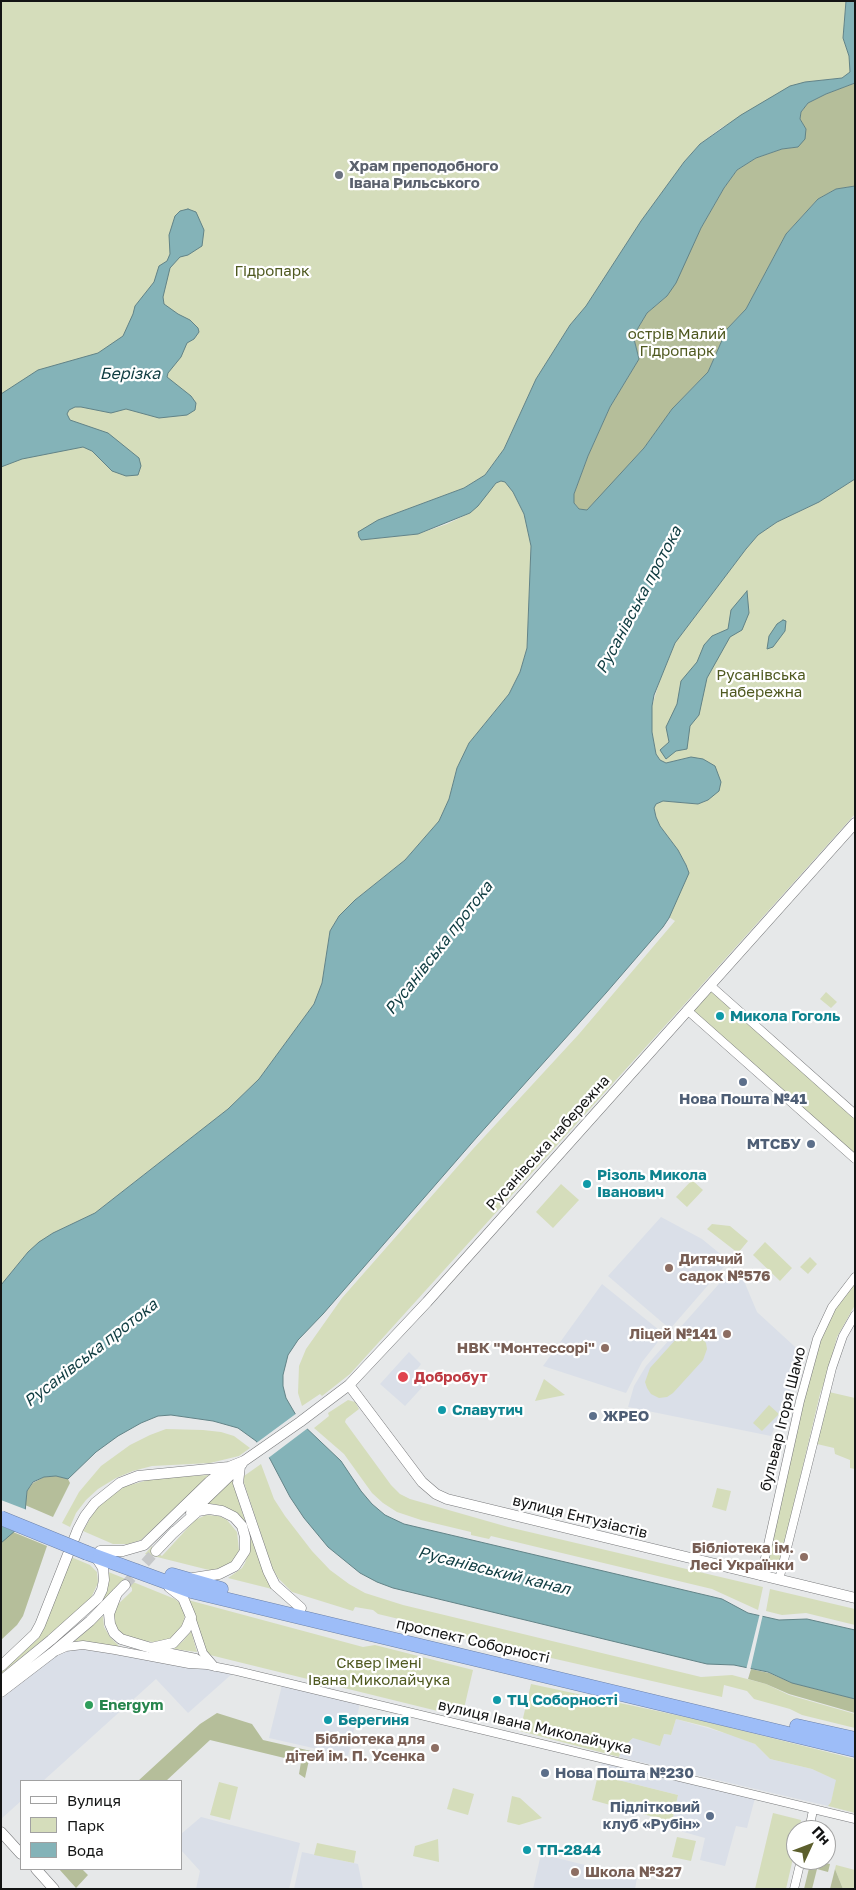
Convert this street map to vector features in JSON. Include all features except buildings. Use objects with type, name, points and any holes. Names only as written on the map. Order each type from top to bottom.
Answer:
[{"type":"highway","points":[[1,1510],[92,1552]]},
{"type":"highway","points":[[1,1518],[92,1552]]},
{"type":"highway","name":"проспект Соборності","points":[[92,1552],[185,1579],[301,1608],[855,1739]]},
{"type":"highway","name":"проспект Соборності","points":[[92,1552],[159,1580],[225,1600],[855,1750]]},
{"type":"main road","name":"Русанівська набережна","points":[[156,1551],[205,1497],[244,1462],[349,1385],[427,1302],[855,823]]},
{"type":"main road","name":"вулиця Ентузіастів","points":[[349,1385],[422,1482],[436,1494],[447,1499],[855,1598]]},
{"type":"main road","name":"Русанівська набережна","points":[[1,1666],[34,1634],[40,1625],[78,1529],[84,1516],[95,1503],[120,1483],[138,1476],[152,1473],[229,1467],[244,1462]]},
{"type":"main road","points":[[244,1462],[238,1483],[268,1572],[276,1585],[301,1608]]},
{"type":"main road","name":"Русанівська набережна","points":[[92,1552],[123,1551],[144,1545],[209,1482],[229,1467]]},
{"type":"main road","points":[[171,1535],[198,1511],[209,1509],[222,1511],[234,1517],[242,1526],[245,1537],[245,1551],[242,1558],[228,1570],[208,1577],[185,1579]]},
{"type":"main road","points":[[1,1681],[98,1598],[104,1580],[103,1568],[92,1552]]},
{"type":"main road","points":[[151,1648],[173,1643],[186,1628],[191,1617],[183,1598],[159,1580]]},
{"type":"main road","name":"вулиця Івана Миколайчука","points":[[52,1653],[90,1620],[121,1589],[109,1614],[110,1624],[114,1633],[121,1639],[151,1648]]},
{"type":"main road","points":[[1,1692],[52,1653]]},
{"type":"main road","points":[[1,1832],[20,1853]]},
{"type":"main road","points":[[37,1870],[54,1889]]},
{"type":"street","points":[[710,985],[855,1114]]},
{"type":"street","points":[[688,1010],[855,1159]]},
{"type":"street","name":"бульвар Ігоря Шамо","points":[[761,1576],[800,1401],[817,1339],[832,1307],[855,1277]]},
{"type":"street","points":[[779,1580],[832,1368],[843,1336],[855,1315]]},
{"type":"street","points":[[191,1617],[203,1653],[211,1666]]},
{"type":"street","name":"вулиця Івана Миколайчука","points":[[52,1653],[66,1647],[84,1645],[189,1664],[211,1666],[855,1819]]},
{"type":"street","name":"вулиця Івана Миколайчука","points":[[151,1648],[196,1658],[211,1666]]},
{"type":"street","points":[[810,1820],[813,1810]]},
{"type":"street","points":[[794,1889],[799,1870]]},
{"type":"shaded area","name":"Дитячий садок №576","points":[[661,1217],[702,1239],[729,1261],[670,1329],[608,1276]]},
{"type":"shaded area","name":"Ліцей №141","points":[[734,1267],[741,1274],[757,1312],[805,1356],[771,1436],[628,1407],[634,1386],[646,1366]]},
{"type":"shaded area","name":"НВК \"Монтессорі\"","points":[[602,1284],[664,1334],[642,1362],[626,1393],[543,1366]]},
{"type":"shaded area","name":"Добробут","points":[[409,1352],[421,1364],[415,1372],[427,1382],[405,1406],[380,1384]]},
{"type":"shaded area","points":[[82,1649],[233,1673],[188,1713],[156,1679],[44,1780],[20,1780],[20,1802],[1,1819],[1,1699],[55,1657],[70,1650]]},
{"type":"shaded area","points":[[282,1685],[360,1703],[348,1756],[269,1738]]},
{"type":"shaded area","points":[[676,1719],[735,1736],[755,1744],[770,1759],[812,1769],[837,1780],[831,1802],[828,1806],[619,1757],[622,1748],[633,1738],[664,1734],[671,1735]]},
{"type":"shaded area","points":[[602,1761],[755,1798],[747,1828],[736,1826],[725,1866],[700,1860],[705,1838],[673,1829],[672,1822],[678,1795],[598,1775]]},
{"type":"shaded area","points":[[201,1817],[300,1843],[289,1889],[196,1889],[200,1871],[182,1851],[182,1833]]},
{"type":"shaded area","points":[[302,1852],[358,1864],[363,1889],[294,1889]]},
{"type":"shaded area","name":"Школа №327","points":[[541,1854],[637,1878],[635,1889],[533,1889]]},
{"type":"green space","name":"Гідропарк","points":[[1,1],[846,1],[843,38],[851,68],[850,72],[842,78],[805,82],[721,128],[700,144],[684,162],[641,221],[586,306],[570,325],[536,379],[504,449],[485,475],[464,488],[378,520],[361,540],[418,534],[447,524],[470,513],[496,483],[505,481],[524,514],[531,546],[527,648],[520,672],[509,694],[469,743],[457,768],[449,799],[439,821],[405,860],[355,900],[339,916],[330,931],[322,983],[314,1004],[259,1079],[228,1109],[95,1213],[53,1233],[28,1252],[1,1285]]},
{"type":"green space","name":"острів Малий Гідропарк","points":[[855,83],[855,186],[836,189],[818,199],[786,234],[746,309],[727,329],[708,372],[672,409],[644,448],[608,488],[587,510],[579,509],[574,503],[574,494],[588,456],[610,407],[639,359],[634,339],[638,328],[647,313],[667,296],[701,228],[724,188],[737,170],[756,158],[782,149],[798,147],[806,129],[800,119],[801,112],[808,103]]},
{"type":"green space","name":"Русанівська набережна","points":[[855,479],[855,814],[350,1374],[322,1396],[320,1394],[302,1406],[298,1393],[299,1366],[306,1349],[342,1298],[473,1149],[579,1034],[675,921],[669,917],[688,869],[678,850],[660,826],[654,808],[656,804],[663,801],[698,804],[708,800],[691,757],[666,763],[660,760],[656,754],[652,732],[652,706],[675,643],[758,535],[777,522],[819,502]]},
{"type":"green space","points":[[710,985],[855,1114],[855,1159],[687,1010]]},
{"type":"green space","points":[[826,992],[837,1002],[831,1008],[820,999]]},
{"type":"green space","points":[[692,1180],[703,1190],[687,1207],[676,1197]]},
{"type":"green space","points":[[561,1184],[579,1200],[553,1228],[536,1212]]},
{"type":"green space","points":[[712,1224],[730,1226],[748,1241],[738,1253],[707,1229]]},
{"type":"green space","points":[[765,1242],[792,1268],[780,1281],[753,1255]]},
{"type":"green space","points":[[810,1257],[817,1264],[808,1274],[800,1267]]},
{"type":"green space","points":[[855,1283],[855,1305],[837,1337],[820,1394],[780,1562],[767,1560],[812,1365],[820,1339],[835,1309]]},
{"type":"green space","points":[[688,1332],[695,1333],[706,1343],[707,1349],[703,1360],[673,1393],[667,1397],[659,1398],[651,1394],[645,1382],[650,1368],[678,1337]]},
{"type":"green space","points":[[544,1379],[565,1395],[535,1401]]},
{"type":"green space","points":[[829,1392],[855,1398],[855,1469],[850,1468],[850,1460],[835,1454],[834,1448],[817,1444]]},
{"type":"green space","points":[[348,1400],[355,1402],[359,1409],[346,1419],[345,1422],[391,1485],[400,1494],[410,1499],[508,1527],[763,1587],[758,1610],[712,1589],[491,1536],[489,1539],[471,1535],[471,1532],[397,1512],[372,1493],[344,1454],[314,1428],[329,1416],[328,1413]]},
{"type":"green space","points":[[769,1405],[779,1414],[762,1431],[753,1423]]},
{"type":"green space","points":[[166,1429],[221,1432],[234,1436],[250,1448],[239,1456],[210,1463],[152,1466],[133,1471],[116,1478],[98,1489],[76,1513],[70,1527],[62,1523],[79,1492],[101,1466],[130,1445]]},
{"type":"green space","points":[[261,1464],[274,1499],[312,1551],[330,1570],[365,1593],[403,1605],[701,1677],[732,1675],[766,1684],[789,1695],[855,1714],[855,1728],[802,1715],[790,1709],[754,1699],[747,1691],[724,1685],[722,1697],[433,1631],[424,1625],[378,1614],[373,1610],[355,1607],[353,1611],[292,1592],[278,1578],[272,1567],[244,1483],[244,1476]]},
{"type":"green space","points":[[210,1475],[141,1540],[128,1544],[113,1544],[83,1531],[99,1505],[123,1487],[155,1478]]},
{"type":"green space","points":[[56,1476],[68,1479],[70,1483],[53,1517],[25,1505],[27,1491],[33,1483],[44,1477]]},
{"type":"green space","points":[[232,1480],[246,1524],[224,1507],[204,1504]]},
{"type":"green space","points":[[717,1488],[731,1491],[726,1511],[712,1507]]},
{"type":"green space","points":[[206,1515],[219,1516],[227,1520],[237,1532],[239,1550],[234,1562],[220,1571],[145,1554],[152,1546],[162,1556],[195,1520]]},
{"type":"green space","points":[[13,1532],[47,1546],[23,1616],[17,1625],[1,1640],[1,1543]]},
{"type":"green space","points":[[251,1536],[276,1590],[228,1578],[242,1568],[245,1563]]},
{"type":"green space","points":[[71,1557],[90,1565],[97,1572],[98,1583],[91,1598],[83,1607],[1,1674],[36,1639]]},
{"type":"green space","points":[[106,1571],[175,1599],[181,1604],[185,1613],[184,1624],[180,1631],[168,1640],[153,1642],[128,1639],[119,1634],[112,1620],[115,1607],[132,1591],[132,1588],[125,1581],[101,1603],[106,1591]]},
{"type":"green space","points":[[770,1589],[855,1609],[855,1625],[806,1613],[782,1615],[766,1611]]},
{"type":"green space","name":"Сквер імені Івана Миколайчука","points":[[188,1600],[363,1647],[375,1645],[473,1670],[462,1717],[210,1655],[205,1650]]},
{"type":"green space","points":[[103,1616],[104,1627],[110,1637],[120,1647],[74,1642]]},
{"type":"green space","points":[[191,1631],[197,1652],[174,1649],[183,1641]]},
{"type":"green space","points":[[751,1669],[769,1673],[792,1683],[855,1699],[855,1713],[789,1694],[748,1679]]},
{"type":"green space","points":[[531,1684],[704,1721],[855,1759],[855,1813],[828,1806],[831,1802],[836,1780],[812,1769],[770,1759],[755,1744],[708,1727],[676,1719],[671,1735],[664,1734],[660,1746],[633,1738],[622,1748],[619,1757],[520,1731]]},
{"type":"green space","points":[[217,1713],[252,1724],[263,1740],[311,1751],[305,1778],[299,1774],[301,1762],[210,1740],[167,1780],[139,1780],[200,1724]]},
{"type":"green space","points":[[598,1775],[678,1795],[672,1822],[592,1800]]},
{"type":"green space","points":[[219,1782],[238,1787],[230,1820],[210,1815]]},
{"type":"green space","points":[[453,1788],[474,1794],[468,1815],[447,1809]]},
{"type":"green space","points":[[512,1796],[520,1798],[542,1818],[519,1825],[507,1822]]},
{"type":"green space","points":[[773,1813],[801,1820],[786,1820],[786,1870],[790,1870],[786,1889],[755,1889]]},
{"type":"green space","points":[[677,1837],[696,1841],[691,1861],[672,1857]]},
{"type":"green space","points":[[438,1839],[439,1862],[413,1856],[415,1846]]},
{"type":"green space","points":[[317,1843],[356,1851],[354,1863],[314,1855]]},
{"type":"green space","points":[[836,1865],[855,1870],[855,1889],[843,1889],[835,1870]]},
{"type":"green space","points":[[60,1870],[83,1870],[88,1875],[76,1888]]},
{"type":"green space","points":[[809,1870],[817,1870],[812,1889],[804,1889]]},
{"type":"green space","points":[[835,1870],[835,1870],[843,1889],[830,1889]]},
{"type":"water","points":[[846,1],[855,1],[855,83],[808,103],[801,112],[800,119],[806,129],[805,139],[798,147],[782,149],[756,158],[737,170],[724,188],[701,228],[676,283],[667,296],[647,313],[638,328],[634,339],[639,359],[610,407],[588,456],[574,494],[574,503],[579,509],[587,510],[644,448],[672,409],[708,372],[727,329],[746,309],[786,234],[818,199],[836,189],[855,186],[855,479],[819,502],[777,522],[758,535],[675,643],[654,695],[652,706],[652,732],[656,754],[660,760],[666,763],[691,757],[703,759],[715,766],[721,782],[719,791],[708,800],[698,804],[663,801],[656,804],[654,808],[660,826],[678,850],[689,873],[669,918],[606,993],[298,1340],[288,1355],[283,1375],[283,1386],[286,1398],[300,1422],[341,1461],[361,1491],[385,1515],[404,1524],[722,1599],[748,1613],[779,1620],[807,1619],[855,1630],[855,1699],[792,1683],[768,1672],[734,1665],[707,1664],[393,1588],[377,1582],[360,1573],[328,1547],[304,1518],[290,1497],[270,1459],[256,1441],[238,1428],[213,1421],[171,1415],[158,1416],[118,1436],[96,1452],[68,1479],[56,1476],[44,1477],[33,1482],[27,1491],[24,1523],[1,1543],[1,1285],[28,1252],[39,1242],[53,1233],[95,1213],[228,1109],[259,1079],[314,1004],[322,983],[330,931],[339,916],[355,900],[405,860],[439,821],[449,799],[457,768],[469,743],[509,694],[520,672],[527,648],[531,546],[524,514],[513,492],[505,482],[496,483],[470,513],[418,534],[361,540],[358,532],[378,520],[464,488],[485,475],[504,449],[536,379],[570,325],[586,306],[641,221],[684,162],[700,144],[741,115],[790,86],[805,82],[842,78],[850,72],[849,56],[843,38]]},
{"type":"water","name":"Берізка","points":[[188,209],[196,212],[204,230],[202,246],[188,255],[180,257],[170,268],[163,297],[164,304],[190,320],[198,328],[199,332],[194,339],[187,343],[181,357],[167,377],[191,396],[196,403],[195,410],[187,415],[159,418],[126,409],[111,413],[81,407],[69,410],[67,414],[70,420],[108,433],[139,458],[141,466],[138,475],[126,476],[112,471],[92,451],[83,447],[22,459],[1,467],[1,394],[38,370],[98,353],[123,336],[135,306],[154,282],[159,266],[167,261],[170,254],[169,235],[175,216],[180,211]]},
{"type":"water","points":[[747,591],[749,613],[742,630],[730,637],[707,678],[699,715],[690,726],[687,749],[676,751],[666,759],[660,750],[669,742],[666,727],[677,704],[681,681],[697,662],[704,645],[712,636],[728,629],[731,610]]},
{"type":"water","points":[[783,620],[786,621],[785,631],[773,647],[767,649],[769,636],[777,624]]},
{"type":"pier","points":[[297,1413],[308,1428],[267,1459],[255,1444]]},
{"type":"pier","points":[[1,1500],[27,1510],[26,1524],[17,1532],[1,1526]]},
{"type":"pier","points":[[760,1613],[763,1614],[750,1671],[746,1670]]},
{"type":"tunnel","points":[[125,1585],[156,1551]]},
{"type":"place","name":"Храм преподобного Івана Рильського","points":[[339,175]]},
{"type":"place","name":"Микола Гоголь","points":[[720,1016]]},
{"type":"place","name":"Нова Пошта №41","points":[[743,1082]]},
{"type":"place","name":"МТСБУ","points":[[811,1144]]},
{"type":"place","name":"Різоль Микола Іванович","points":[[587,1184]]},
{"type":"place","name":"Дитячий садок №576","points":[[669,1268]]},
{"type":"place","name":"Ліцей №141","points":[[727,1334]]},
{"type":"place","name":"НВК \"Монтессорі\"","points":[[605,1348]]},
{"type":"place","name":"Добробут","points":[[403,1377]]},
{"type":"place","name":"Славутич","points":[[442,1410]]},
{"type":"place","name":"ЖРЕО","points":[[593,1416]]},
{"type":"place","name":"Бібліотека ім. Лесі Українки","points":[[804,1557]]},
{"type":"place","name":"ТЦ Соборності","points":[[497,1700]]},
{"type":"place","name":"Energym","points":[[89,1705]]},
{"type":"place","name":"Берегиня","points":[[328,1720]]},
{"type":"place","name":"Бібліотека для дітей ім. П. Усенка","points":[[435,1748]]},
{"type":"place","name":"Нова Пошта №230","points":[[545,1773]]},
{"type":"place","name":"Підлітковий клуб «Рубін»","points":[[710,1816]]},
{"type":"place","name":"ТП-2844","points":[[527,1850]]},
{"type":"place","name":"Школа №327","points":[[575,1872]]},
{"type":"water label","name":"Русанівська протока","points":[[639,600]]},
{"type":"water label","name":"Русанівська протока","points":[[439,948]]},
{"type":"water label","name":"Русанівська протока","points":[[91,1353]]},
{"type":"water label","name":"Русанівський канал","points":[[494,1571]]}]
